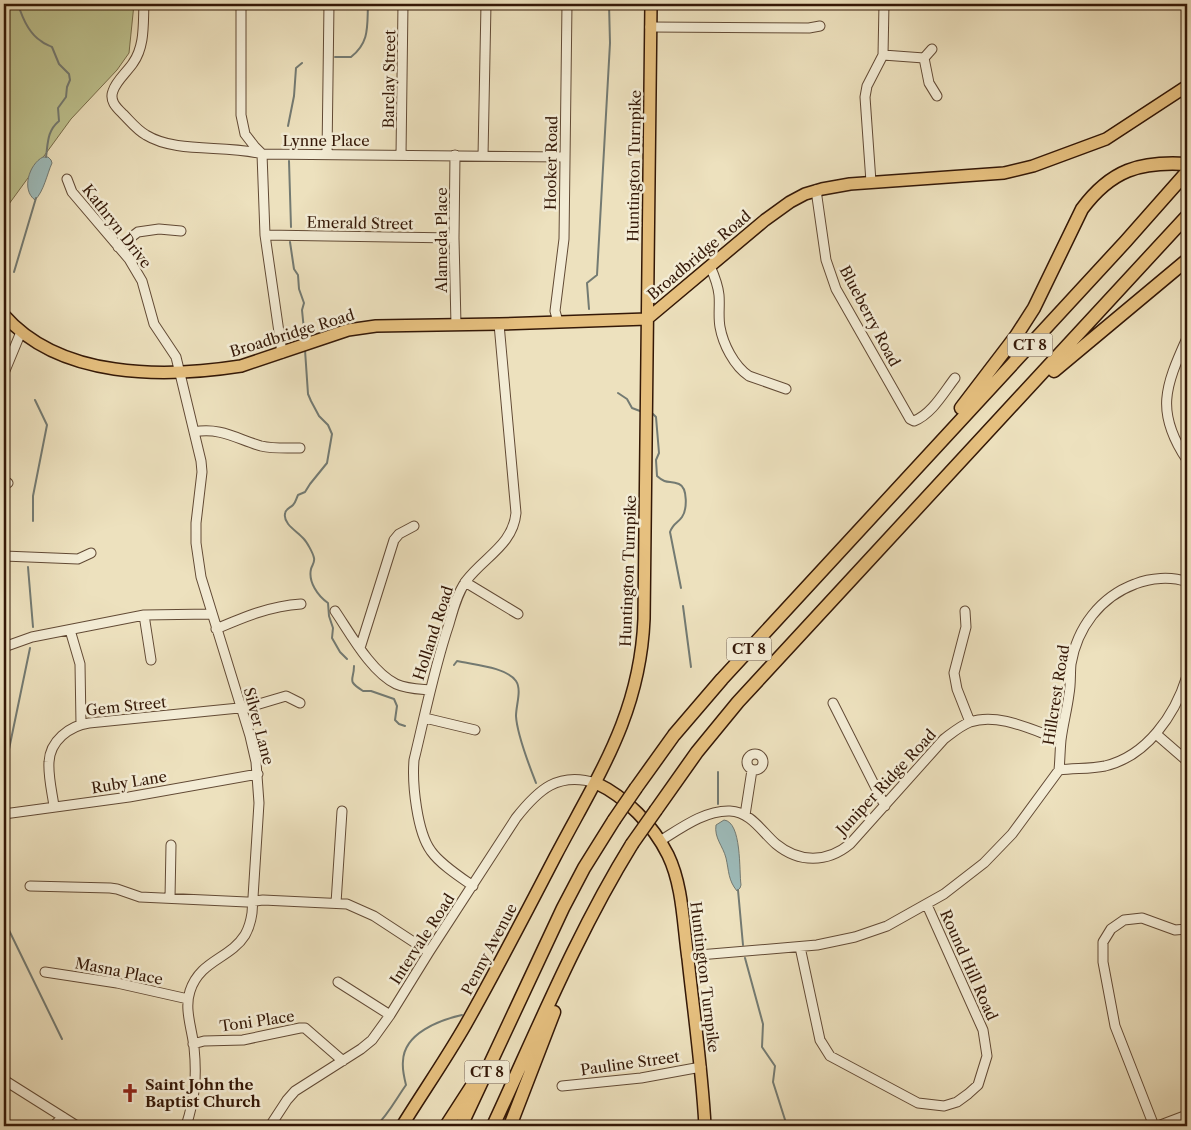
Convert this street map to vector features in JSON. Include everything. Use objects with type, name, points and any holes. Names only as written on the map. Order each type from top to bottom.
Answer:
[{"type":"highway","points":[[870,517],[898,479],[935,440],[971,396],[1016,336],[1034,308],[1082,209],[1092,196],[1109,180],[1132,169],[1153,164],[1181,164]]},
{"type":"highway","name":"CT 8","points":[[462,1126],[563,908],[584,868],[614,820],[674,736],[722,679],[1126,241],[1187,172]]},
{"type":"highway","name":"CT 8","points":[[492,1126],[586,927],[613,876],[632,844],[697,752],[738,702],[1187,216]]},
{"type":"highway","points":[[952,470],[1041,382],[1187,260]]},
{"type":"highway","points":[[510,1126],[586,927]]},
{"type":"highway","points":[[446,1126],[485,1065],[497,1040],[513,1018]]},
{"type":"main road","name":"Huntington Turnpike","points":[[650,4],[644,619],[642,649],[629,708],[617,739],[596,783],[614,792],[637,813],[660,841],[668,855],[676,879],[701,1067],[705,1126]]},
{"type":"main road","name":"Broadbridge Road","points":[[4,315],[21,332],[48,348],[72,358],[128,371],[180,372],[241,366],[358,328],[647,319],[779,209],[798,197],[816,190],[871,182],[1004,173],[1033,166],[1106,138],[1187,86]]},
{"type":"main road","name":"Penny Avenue","points":[[402,1126],[466,1024],[596,783]]},
{"type":"street","name":"Lynne Place","points":[[144,4],[143,35],[140,48],[132,66],[112,92],[113,102],[118,109],[143,133],[156,140],[173,145],[245,149],[262,154],[565,156]]},
{"type":"street","points":[[241,4],[241,115],[245,134],[262,154],[265,235],[288,351]]},
{"type":"street","points":[[327,154],[329,4]]},
{"type":"street","name":"Barclay Street","points":[[401,155],[403,4]]},
{"type":"street","points":[[483,156],[486,4]]},
{"type":"street","name":"Hooker Road","points":[[558,322],[555,311],[564,239],[567,4]]},
{"type":"street","points":[[871,182],[866,97],[867,86],[884,55],[884,4]]},
{"type":"street","points":[[650,27],[809,28],[820,26]]},
{"type":"street","points":[[884,55],[924,58],[932,50]]},
{"type":"street","points":[[924,58],[929,83],[937,96]]},
{"type":"street","name":"Alameda Place","points":[[455,155],[456,325]]},
{"type":"street","name":"Kathryn Drive","points":[[67,179],[72,192],[118,247],[142,280],[154,324],[176,357],[180,372]]},
{"type":"street","name":"Blueberry Road","points":[[816,190],[826,260],[836,289],[910,419],[914,421],[924,415],[954,378]]},
{"type":"street","points":[[118,247],[138,232],[159,229],[181,232]]},
{"type":"street","name":"Emerald Street","points":[[265,235],[454,238]]},
{"type":"street","points":[[710,266],[717,284],[720,326],[733,358],[749,376],[786,389]]},
{"type":"street","name":"Holland Road","points":[[335,610],[360,648],[375,666],[396,684],[410,688],[430,690],[444,637],[456,600],[465,582],[508,538],[515,523],[516,513],[499,324]]},
{"type":"street","points":[[4,373],[21,332]]},
{"type":"street","points":[[1187,338],[1171,378],[1167,406],[1170,430],[1187,460]]},
{"type":"street","name":"Silver Lane","points":[[180,372],[199,449],[202,472],[196,523],[196,543],[201,577],[250,736],[258,774],[259,803],[254,902],[250,925],[236,946],[200,972],[192,985],[188,999],[196,1082],[193,1103],[186,1126]]},
{"type":"street","points":[[194,432],[214,430],[261,445],[277,448],[300,448]]},
{"type":"street","points":[[360,648],[394,540],[398,534],[414,526]]},
{"type":"street","points":[[4,556],[78,559],[92,553]]},
{"type":"street","name":"Hillcrest Road","points":[[1059,770],[1061,740],[1068,705],[1072,661],[1075,648],[1089,617],[1099,606],[1119,592],[1139,582],[1175,579],[1187,582]]},
{"type":"street","points":[[465,582],[518,614]]},
{"type":"street","points":[[216,629],[274,607],[301,604]]},
{"type":"street","points":[[965,611],[966,627],[954,673],[957,689],[970,722]]},
{"type":"street","points":[[4,646],[32,637],[144,615],[212,614]]},
{"type":"street","points":[[144,615],[151,660]]},
{"type":"street","points":[[70,630],[80,664],[81,724]]},
{"type":"street","points":[[687,956],[832,943],[887,926],[927,905],[962,882],[1000,848],[1059,770],[1094,768],[1114,764],[1135,752],[1156,734],[1175,708],[1187,676]]},
{"type":"street","points":[[430,690],[413,771],[421,830],[431,852],[473,886]]},
{"type":"street","name":"Gem Street","points":[[54,806],[48,763],[50,755],[59,738],[68,730],[81,724],[249,707],[286,696],[300,703]]},
{"type":"street","points":[[833,703],[885,806]]},
{"type":"street","points":[[425,718],[475,730]]},
{"type":"street","name":"Juniper Ridge Road","points":[[745,815],[776,844],[798,857],[811,859],[824,857],[844,849],[944,739],[957,728],[970,722],[998,720],[1061,740]]},
{"type":"street","points":[[1156,734],[1187,761]]},
{"type":"street","points":[[660,841],[702,817],[728,811],[745,815],[752,770]]},
{"type":"street","name":"Ruby Lane","points":[[4,814],[129,797],[258,774]]},
{"type":"street","name":"Intervale Road","points":[[270,1126],[287,1100],[295,1092],[367,1044],[390,1015],[516,818],[531,799],[538,792],[568,779],[586,780],[596,783]]},
{"type":"street","points":[[336,903],[342,811]]},
{"type":"street","points":[[170,898],[171,845]]},
{"type":"street","points":[[30,886],[117,888],[135,896],[170,898],[346,904],[374,916],[429,952]]},
{"type":"street","name":"Round Hill Road","points":[[800,947],[820,1040],[830,1056],[918,1103],[944,1106],[957,1102],[978,1085],[987,1056],[986,1044],[983,1030],[927,905]]},
{"type":"street","points":[[1187,929],[1175,930],[1142,918],[1124,920],[1111,929],[1104,942],[1103,962],[1115,1026],[1156,1126],[1187,1115]]},
{"type":"street","name":"Masna Place","points":[[45,972],[117,983],[188,999]]},
{"type":"street","points":[[338,982],[390,1015]]},
{"type":"street","name":"Toni Place","points":[[193,1044],[204,1041],[243,1040],[305,1028],[343,1060]]},
{"type":"street","name":"Pauline Street","points":[[562,1086],[641,1078],[701,1067]]},
{"type":"street","points":[[4,1080],[77,1126]]},
{"type":"street","points":[[53,1126],[63,1117]]},
{"type":"green space","points":[[4,4],[134,4],[129,53],[117,70],[71,119],[9,204],[4,217]]},
{"type":"water","points":[[43,157],[48,157],[52,163],[43,187],[35,200],[28,190],[28,177],[34,165]]},
{"type":"water","points":[[724,820],[730,823],[734,829],[739,848],[741,885],[737,891],[730,879],[725,854],[716,834],[716,825]]},
{"type":"waterway","points":[[18,4],[29,29],[36,38],[52,47],[59,64],[69,74],[70,80],[66,97],[58,108],[59,121],[50,133],[46,157]]},
{"type":"waterway","points":[[335,57],[351,57],[362,45],[366,33],[368,4]]},
{"type":"waterway","points":[[589,309],[587,283],[597,275],[610,43],[609,4]]},
{"type":"waterway","points":[[288,126],[294,96],[296,68],[302,63]]},
{"type":"waterway","points":[[289,161],[291,227]]},
{"type":"waterway","points":[[14,272],[36,198]]},
{"type":"waterway","points":[[290,242],[294,269],[298,275],[299,289],[304,303],[302,310],[305,340]]},
{"type":"waterway","points":[[305,350],[308,394],[319,416],[328,425],[332,434],[327,463],[305,492],[298,495],[294,504],[286,511],[285,518],[288,524],[305,540],[312,553],[314,558],[310,574],[312,584],[317,593],[328,603],[329,616],[333,628],[332,638],[340,652],[347,659]]},
{"type":"waterway","points":[[618,393],[627,399],[632,408],[640,411]]},
{"type":"waterway","points":[[33,521],[33,496],[47,425],[35,400]]},
{"type":"waterway","points":[[653,414],[656,417],[659,453],[656,460],[657,476],[660,479],[679,484],[682,486],[685,494],[686,505],[684,514],[670,532],[681,588]]},
{"type":"waterway","points":[[28,567],[33,627]]},
{"type":"waterway","points":[[683,606],[691,667]]},
{"type":"waterway","points":[[8,754],[30,648]]},
{"type":"waterway","points":[[454,665],[457,661],[499,670],[516,681],[519,693],[516,712],[517,724],[536,783]]},
{"type":"waterway","points":[[354,666],[352,680],[354,685],[363,691],[371,691],[394,699],[397,706],[395,720],[405,726]]},
{"type":"waterway","points":[[718,772],[718,804]]},
{"type":"waterway","points":[[738,890],[743,945]]},
{"type":"waterway","points":[[4,920],[62,1039]]},
{"type":"waterway","points":[[745,958],[763,1024],[762,1047],[775,1066],[773,1082],[787,1126]]},
{"type":"waterway","points":[[376,1126],[406,1085],[403,1061],[405,1051],[416,1035],[434,1024],[462,1015]]},
{"type":"waterway","points":[[328,1126],[336,1126]]},
{"type":"place","name":"Saint John the Baptist Church","points":[[130,1093]]}]
